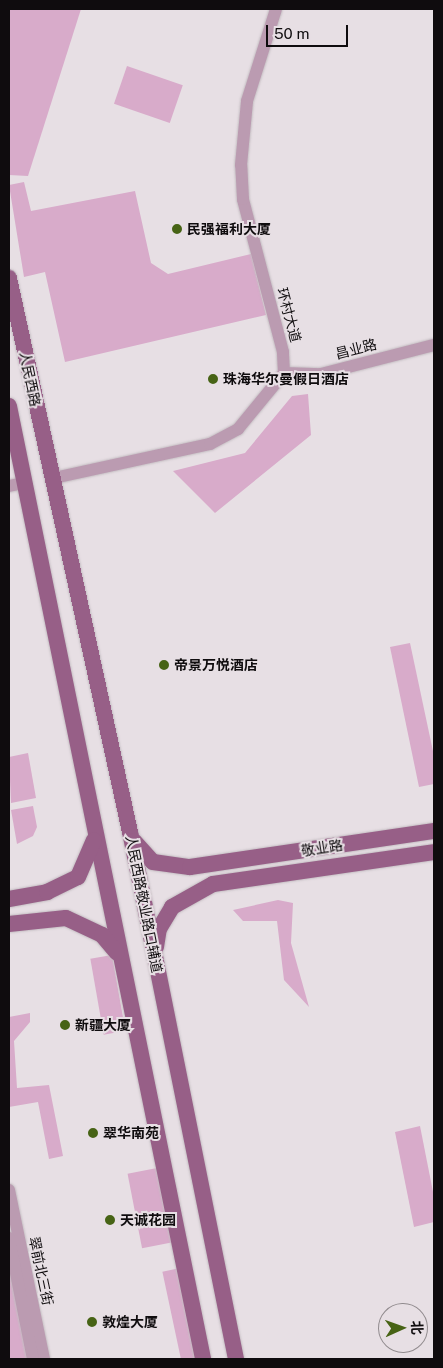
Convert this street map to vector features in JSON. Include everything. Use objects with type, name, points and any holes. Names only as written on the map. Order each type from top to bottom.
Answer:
[{"type":"main road","name":"人民西路","points":[[9,278],[45,450]]},
{"type":"main road","name":"人民西路","points":[[9,406],[19,455],[16,484]]},
{"type":"main road","name":"人民西路敬业路口辅道","points":[[45,450],[54,478],[130,832],[236,1359]]},
{"type":"main road","points":[[16,484],[95,836],[203,1359]]},
{"type":"main road","name":"敬业路","points":[[130,832],[137,847],[152,862],[165,866],[210,865],[434,831]]},
{"type":"main road","points":[[9,899],[47,892],[84,870],[95,836]]},
{"type":"main road","name":"敬业路","points":[[155,958],[159,929],[172,907],[213,884],[434,852]]},
{"type":"main road","points":[[9,924],[51,917],[77,922],[102,935],[121,964]]},
{"type":"street","name":"环村大道","points":[[276,9],[247,101],[241,165],[243,199],[283,352],[284,373]]},
{"type":"street","name":"昌业路","points":[[284,373],[321,374],[434,344]]},
{"type":"street","points":[[54,478],[210,444],[238,429],[284,373]]},
{"type":"street","name":"翠前北三街","points":[[9,1190],[44,1359]]},
{"type":"street","name":"翠前北三街","points":[[9,1238],[33,1359]]},
{"type":"shaded area","points":[[9,9],[81,9],[28,176],[9,175]]},
{"type":"shaded area","points":[[127,66],[183,85],[170,123],[114,104]]},
{"type":"shaded area","points":[[24,182],[31,211],[135,191],[151,263],[168,274],[251,254],[266,315],[65,362],[45,272],[24,277],[9,185]]},
{"type":"shaded area","points":[[308,394],[311,435],[215,513],[173,471],[245,453],[292,396]]},
{"type":"shaded area","points":[[410,643],[434,756],[434,784],[419,787],[390,647]]},
{"type":"shaded area","points":[[28,753],[36,798],[11,803],[9,757]]},
{"type":"shaded area","points":[[33,806],[37,827],[33,836],[17,844],[11,810]]},
{"type":"shaded area","points":[[278,900],[293,903],[291,943],[309,1007],[284,980],[277,921],[243,921],[233,910]]},
{"type":"shaded area","points":[[112,955],[125,1031],[104,1035],[90,959]]},
{"type":"shaded area","points":[[30,1013],[30,1022],[14,1041],[17,1088],[49,1085],[63,1156],[49,1159],[38,1102],[9,1107],[9,1017]]},
{"type":"shaded area","points":[[420,1126],[434,1197],[434,1222],[414,1227],[395,1132]]},
{"type":"shaded area","points":[[157,1168],[172,1243],[142,1248],[128,1174]]},
{"type":"shaded area","points":[[9,1268],[29,1359],[9,1359]]},
{"type":"shaded area","points":[[180,1268],[199,1359],[181,1359],[162,1272]]},
{"type":"place","name":"民强福利大厦","points":[[177,229]]},
{"type":"place","name":"珠海华尔曼假日酒店","points":[[213,379]]},
{"type":"place","name":"帝景万悦酒店","points":[[164,665]]},
{"type":"place","name":"新疆大厦","points":[[65,1025]]},
{"type":"place","name":"翠华南苑","points":[[93,1133]]},
{"type":"place","name":"天诚花园","points":[[110,1220]]},
{"type":"place","name":"敦煌大厦","points":[[92,1322]]}]
